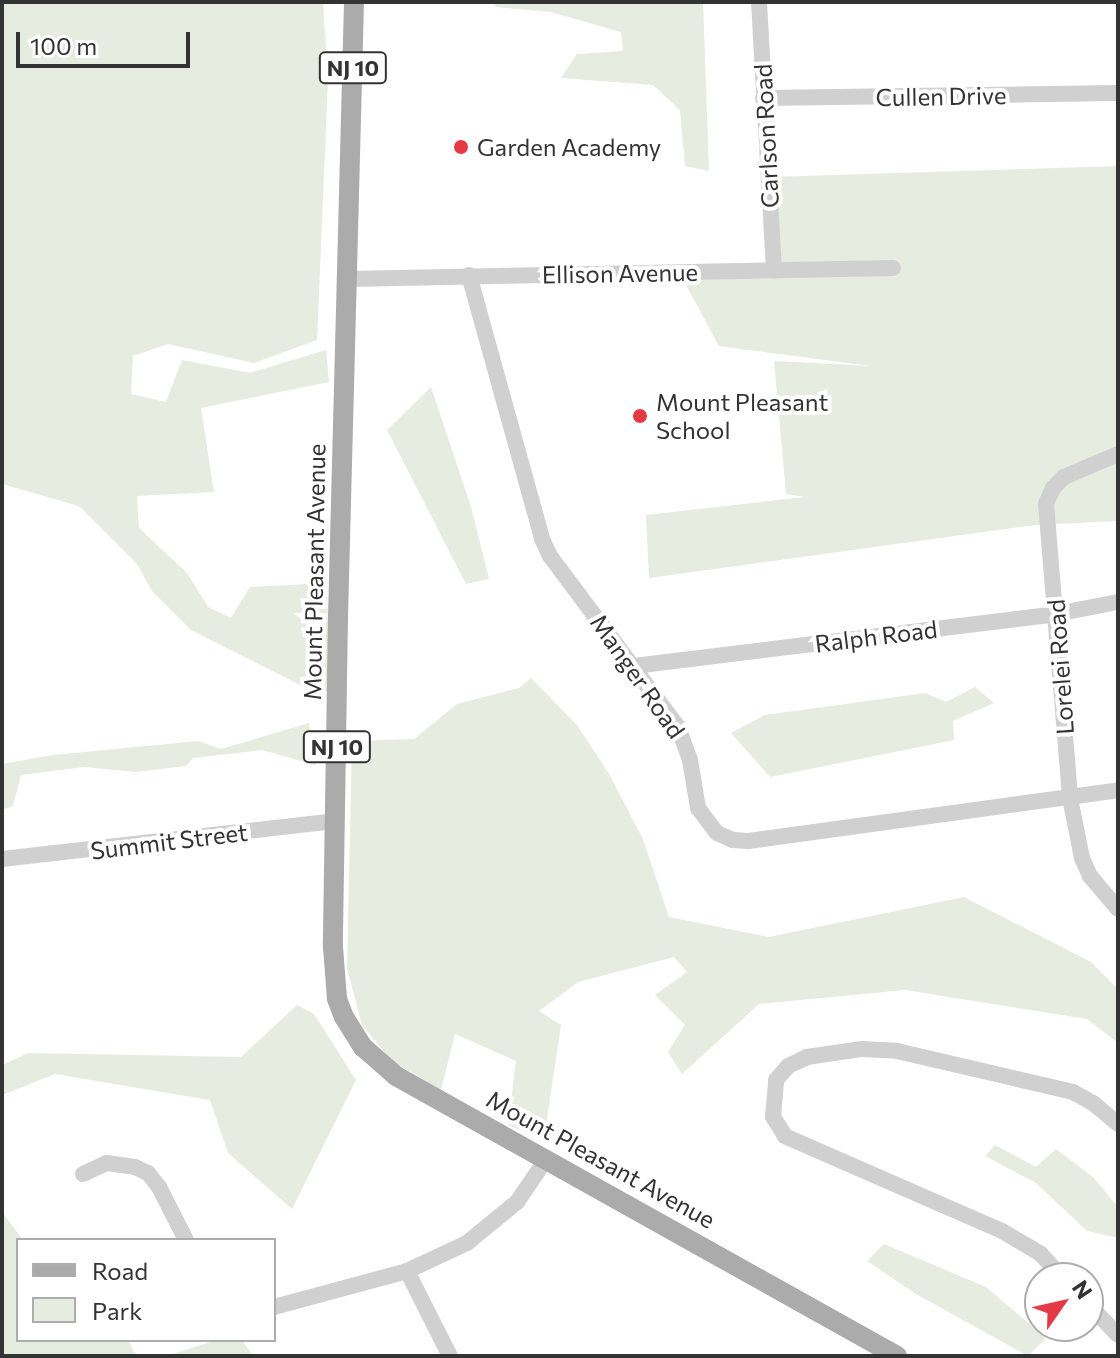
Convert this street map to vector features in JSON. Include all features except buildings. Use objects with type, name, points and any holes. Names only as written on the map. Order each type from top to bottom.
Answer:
[{"type":"main road","name":"Mount Pleasant Avenue","points":[[354,2],[335,821],[334,977],[337,999],[354,1034],[396,1076],[897,1356]]},
{"type":"street","name":"Carlson Road","points":[[759,2],[774,271]]},
{"type":"street","name":"Cullen Drive","points":[[763,98],[1118,93]]},
{"type":"street","name":"Ellison Avenue","points":[[348,279],[893,268]]},
{"type":"street","name":"Manger Road","points":[[469,275],[542,539],[550,556],[634,666],[686,743],[698,808],[717,833],[733,840],[1118,790]]},
{"type":"street","name":"Lorelei Road","points":[[1118,454],[1064,477],[1053,488],[1046,504],[1070,798],[1082,858],[1090,876],[1118,909]]},
{"type":"street","name":"Ralph Road","points":[[634,666],[1056,614],[1118,602]]},
{"type":"street","name":"Summit Street","points":[[2,859],[335,821]]},
{"type":"street","points":[[1048,1262],[1041,1254],[1002,1231],[781,1132],[773,1117],[776,1080],[796,1061],[822,1053],[885,1050],[942,1059],[1073,1092],[1118,1124]]},
{"type":"street","points":[[276,1306],[407,1271],[452,1252],[484,1232],[517,1202],[547,1158]]},
{"type":"street","points":[[83,1174],[107,1163],[121,1163],[148,1173],[159,1187],[185,1238]]},
{"type":"street","points":[[407,1271],[450,1356]]},
{"type":"street","points":[[1104,1321],[1118,1335]]},
{"type":"green space","points":[[2,2],[323,2],[328,80],[317,340],[254,363],[168,344],[133,356],[131,394],[166,402],[182,360],[250,373],[326,350],[329,382],[201,408],[214,492],[137,496],[139,528],[187,573],[208,607],[231,618],[250,587],[327,583],[329,691],[310,690],[191,630],[152,591],[137,564],[79,506],[2,484]]},
{"type":"green space","points":[[495,2],[703,2],[709,171],[685,166],[680,110],[653,85],[561,78],[577,54],[623,51],[621,32],[551,12],[495,7]]},
{"type":"green space","points":[[1118,166],[1118,521],[1035,525],[649,578],[646,515],[805,497],[786,494],[774,361],[871,366],[719,346],[679,272],[774,270],[770,177]]},
{"type":"green space","points":[[431,387],[471,507],[489,579],[466,584],[387,430]]},
{"type":"green space","points":[[531,678],[577,725],[609,774],[643,839],[669,917],[769,937],[964,897],[1091,962],[1118,989],[1118,1043],[1087,1019],[905,990],[759,1004],[682,1074],[668,1052],[685,1025],[655,995],[687,972],[674,957],[578,982],[539,1011],[561,1025],[544,1139],[508,1125],[516,1061],[455,1034],[441,1090],[392,1061],[362,1025],[347,968],[352,741],[414,739],[457,704],[519,688]]},
{"type":"green space","points":[[975,687],[994,703],[953,721],[954,740],[770,777],[731,733],[765,715],[925,693],[946,702]]},
{"type":"green space","points":[[309,723],[315,765],[262,750],[193,758],[186,766],[136,772],[84,767],[21,775],[13,806],[2,810],[2,764],[53,755],[198,741],[221,749]]},
{"type":"green space","points":[[297,1005],[314,1014],[356,1080],[292,1209],[228,1153],[210,1100],[55,1074],[2,1095],[2,1065],[28,1053],[241,1057]]},
{"type":"green space","points":[[995,1145],[1036,1167],[1056,1149],[1093,1177],[1118,1207],[1118,1238],[1087,1231],[1036,1183],[985,1156]]},
{"type":"green space","points":[[2,1212],[22,1238],[16,1238],[16,1342],[129,1342],[136,1356],[2,1356]]},
{"type":"green space","points":[[884,1244],[986,1287],[1024,1319],[1024,1342],[1042,1342],[1028,1356],[916,1294],[867,1261]]},
{"type":"green space","points":[[211,1342],[243,1342],[253,1356],[166,1356]]},
{"type":"place","name":"Garden Academy","points":[[461,147]]},
{"type":"place","name":"Mount Pleasant School","points":[[640,416]]}]
